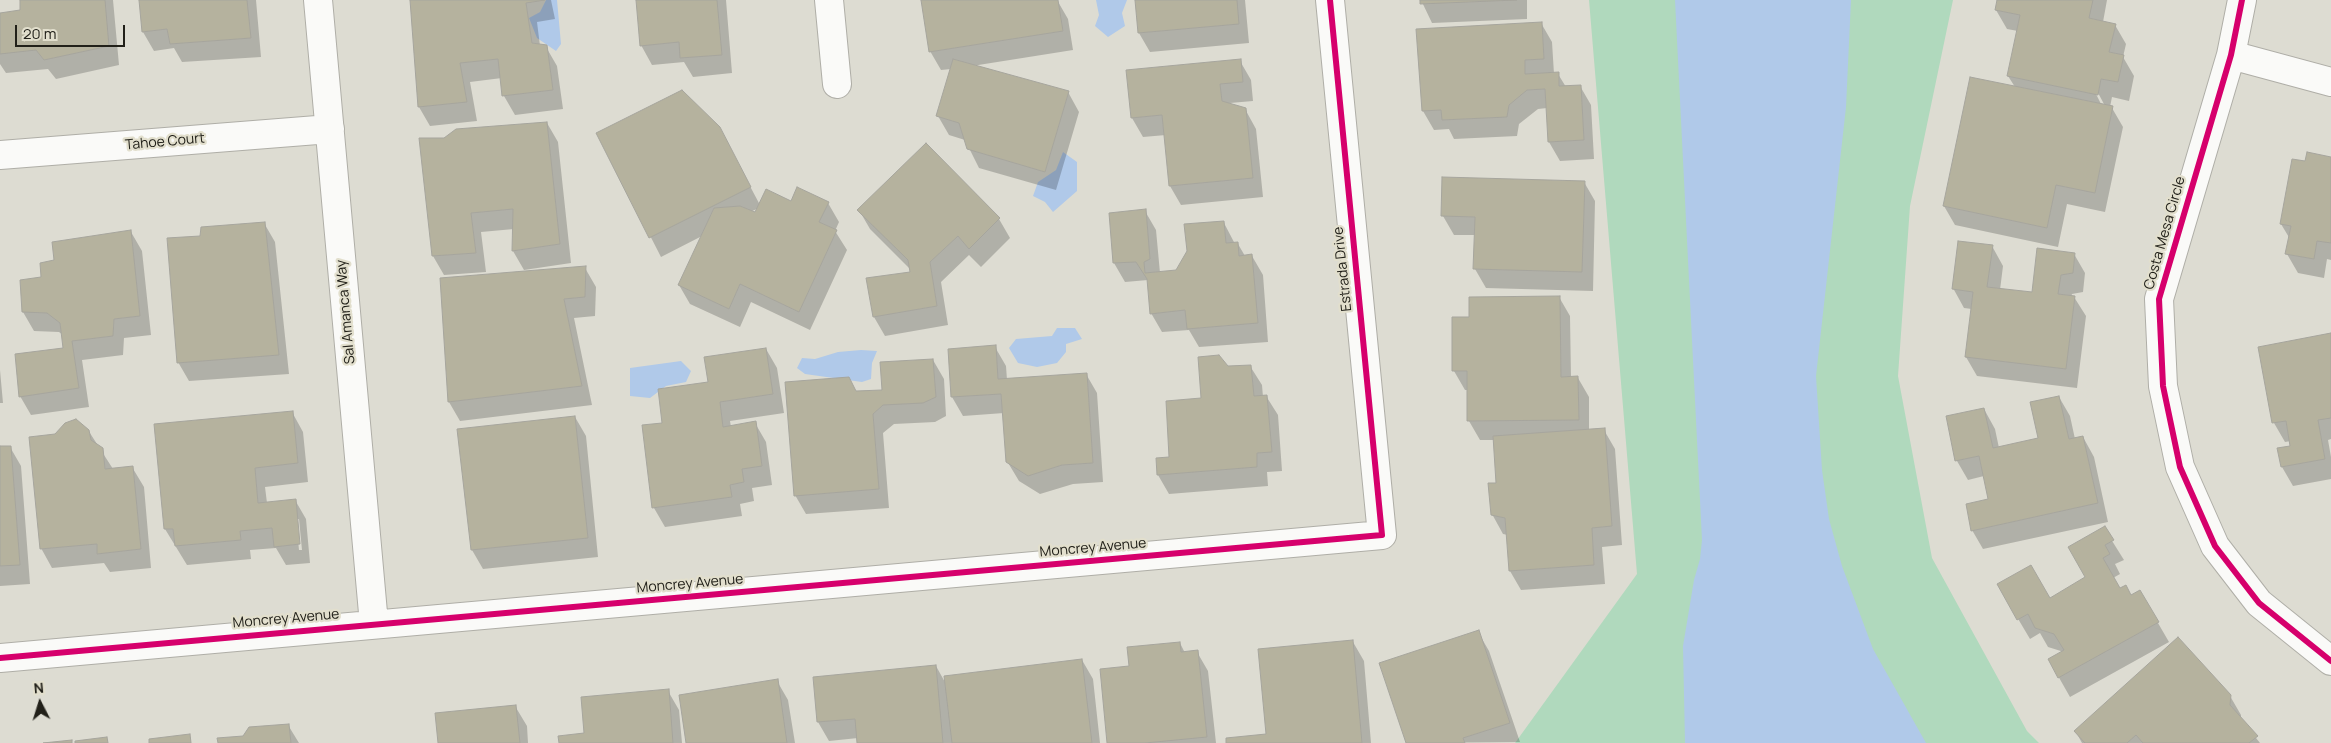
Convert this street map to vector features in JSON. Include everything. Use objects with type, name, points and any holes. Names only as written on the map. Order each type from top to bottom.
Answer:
[{"type":"street","name":"Sal Amanca Way","points":[[318,0],[374,624]]},
{"type":"street","points":[[829,0],[837,84]]},
{"type":"street","name":"Estrada Drive","points":[[1330,0],[1382,535]]},
{"type":"street","name":"Costa Mesa Circle","points":[[2242,0],[2231,55],[2159,299],[2163,386],[2180,467],[2215,546],[2259,603],[2331,661]]},
{"type":"street","points":[[2231,55],[2331,82]]},
{"type":"street","name":"Tahoe Court","points":[[0,155],[330,128]]},
{"type":"street","name":"Moncrey Avenue","points":[[0,658],[1382,535]]},
{"type":"green space","points":[[1589,0],[1953,0],[1910,206],[1898,376],[1932,558],[2027,731],[2039,743],[1515,743],[1637,574]]},
{"type":"water","points":[[546,0],[557,0],[561,44],[556,51],[537,38],[529,18],[540,12]]},
{"type":"water","points":[[1096,0],[1127,0],[1122,13],[1125,26],[1108,37],[1095,26],[1099,15]]},
{"type":"water","points":[[1675,0],[1851,0],[1846,107],[1816,376],[1822,470],[1829,519],[1842,566],[1873,649],[1926,743],[1685,743],[1683,646],[1702,540]]},
{"type":"water","points":[[1063,152],[1077,162],[1077,191],[1053,212],[1045,202],[1033,196],[1038,182],[1056,170]]},
{"type":"water","points":[[1057,328],[1075,328],[1082,339],[1066,344],[1066,352],[1057,363],[1037,367],[1018,363],[1009,348],[1016,339],[1052,336]]},
{"type":"water","points":[[877,351],[872,363],[871,379],[862,382],[805,374],[797,368],[802,358],[815,359],[838,352]]},
{"type":"water","points":[[681,361],[691,371],[686,382],[666,386],[650,398],[630,396],[630,368]]},
{"type":"building","points":[[20,0],[105,0],[109,46],[44,60],[36,50],[0,54],[0,13],[20,10]]},
{"type":"building","points":[[139,0],[247,0],[251,38],[170,44],[167,29],[142,32]]},
{"type":"building","points":[[410,0],[545,0],[526,3],[532,43],[547,45],[553,90],[502,96],[498,59],[460,63],[467,102],[418,107]]},
{"type":"building","points":[[636,0],[717,0],[722,55],[680,58],[679,42],[640,46]]},
{"type":"building","points":[[921,0],[1058,0],[1063,31],[929,52]]},
{"type":"building","points":[[1135,0],[1237,0],[1239,24],[1138,33]]},
{"type":"building","points":[[1420,0],[1517,0],[1420,4]]},
{"type":"building","points":[[1997,0],[2093,0],[2089,18],[2116,24],[2109,52],[2124,55],[2118,82],[2101,79],[2098,95],[2007,76],[2020,15],[1995,10]]},
{"type":"building","points":[[1542,22],[1544,59],[1525,60],[1525,74],[1559,72],[1559,86],[1581,85],[1584,140],[1548,142],[1545,89],[1527,90],[1509,105],[1507,117],[1442,120],[1441,110],[1422,111],[1416,29]]},
{"type":"building","points":[[953,59],[1069,91],[1045,172],[967,149],[959,123],[936,116]]},
{"type":"building","points":[[1241,59],[1243,82],[1220,84],[1222,101],[1246,108],[1253,178],[1169,186],[1162,115],[1131,118],[1126,70]]},
{"type":"building","points":[[1970,77],[2113,106],[2095,193],[2056,185],[2047,228],[1943,206]]},
{"type":"building","points":[[682,90],[720,127],[751,187],[649,238],[596,133]]},
{"type":"building","points":[[547,122],[560,244],[512,251],[513,209],[471,213],[476,253],[432,256],[419,138],[444,138],[456,129]]},
{"type":"building","points":[[926,143],[1000,218],[969,249],[958,236],[930,262],[937,306],[873,317],[866,278],[910,272],[908,260],[857,210]]},
{"type":"building","points":[[2307,152],[2331,157],[2331,243],[2317,241],[2314,259],[2285,254],[2291,226],[2280,224],[2292,159],[2305,161]]},
{"type":"building","points":[[1442,177],[1585,181],[1582,272],[1473,269],[1475,217],[1441,216]]},
{"type":"building","points":[[797,187],[829,202],[819,222],[837,230],[799,312],[740,284],[729,309],[678,285],[714,208],[740,206],[755,212],[766,189],[791,201]]},
{"type":"building","points":[[1146,209],[1150,259],[1144,262],[1145,273],[1176,270],[1187,251],[1184,224],[1224,221],[1226,243],[1238,242],[1239,256],[1252,254],[1258,323],[1187,329],[1185,310],[1150,314],[1147,279],[1136,262],[1113,263],[1109,213]]},
{"type":"building","points":[[265,222],[279,355],[177,363],[167,238],[200,236],[201,227]]},
{"type":"building","points":[[131,230],[140,316],[114,319],[113,336],[72,341],[79,388],[19,397],[15,354],[63,348],[60,323],[47,313],[22,312],[20,280],[41,277],[40,263],[54,260],[52,242]]},
{"type":"building","points":[[1958,241],[1993,245],[1987,287],[2032,292],[2037,248],[2075,253],[2073,273],[2061,275],[2058,294],[2075,296],[2066,369],[1965,357],[1973,292],[1952,289]]},
{"type":"building","points":[[586,266],[585,297],[564,299],[582,386],[448,402],[440,278]]},
{"type":"building","points":[[1560,296],[1561,377],[1578,376],[1579,420],[1467,421],[1467,371],[1452,371],[1452,317],[1469,317],[1469,297]]},
{"type":"building","points":[[2331,333],[2331,418],[2318,420],[2325,459],[2281,467],[2277,448],[2290,446],[2286,421],[2272,423],[2258,347]]},
{"type":"building","points":[[996,345],[998,379],[1087,373],[1093,463],[1062,465],[1028,476],[1006,462],[1001,394],[951,397],[948,349]]},
{"type":"building","points":[[766,348],[773,394],[720,402],[723,427],[756,421],[762,466],[742,469],[744,482],[730,485],[732,497],[652,508],[642,425],[662,423],[658,389],[708,382],[704,357]]},
{"type":"building","points":[[1219,355],[1228,366],[1251,365],[1254,396],[1267,395],[1272,452],[1257,453],[1257,467],[1157,475],[1156,458],[1169,457],[1166,401],[1201,398],[1198,357]]},
{"type":"building","points":[[933,359],[936,397],[923,403],[883,405],[873,414],[879,489],[794,496],[785,382],[849,377],[856,391],[882,390],[880,362]]},
{"type":"building","points":[[2059,396],[2069,439],[2083,436],[2098,503],[1971,531],[1966,504],[1988,499],[1979,456],[1955,461],[1946,416],[1984,408],[1993,448],[2038,438],[2030,402]]},
{"type":"building","points":[[293,411],[298,463],[255,468],[258,503],[296,499],[300,544],[274,547],[272,528],[240,531],[241,540],[175,546],[173,529],[164,529],[154,424]]},
{"type":"building","points":[[575,416],[588,538],[471,550],[457,429]]},
{"type":"building","points":[[76,419],[89,430],[91,440],[103,448],[105,469],[133,466],[141,549],[97,554],[97,544],[40,549],[29,437],[55,434],[65,423]]},
{"type":"building","points":[[1605,428],[1612,526],[1592,528],[1594,565],[1509,571],[1505,518],[1491,515],[1488,483],[1496,483],[1493,436]]},
{"type":"building","points":[[0,446],[11,446],[20,565],[0,566]]},
{"type":"building","points":[[2105,526],[2114,540],[2105,545],[2110,554],[2103,558],[2120,588],[2126,585],[2131,595],[2140,590],[2159,622],[2058,678],[2048,659],[2064,650],[2054,634],[2035,628],[2028,614],[2017,620],[1997,584],[2031,565],[2050,598],[2085,577],[2068,547]]},
{"type":"building","points":[[1479,630],[1510,723],[1463,738],[1465,743],[1406,743],[1379,663]]},
{"type":"building","points":[[2178,637],[2231,695],[2230,705],[2258,736],[2249,743],[2143,743],[2136,735],[2127,743],[2085,743],[2074,731]]},
{"type":"building","points":[[1353,640],[1362,743],[1226,743],[1226,738],[1266,734],[1258,649]]},
{"type":"building","points":[[1180,642],[1181,652],[1198,650],[1207,737],[1145,743],[1107,743],[1100,669],[1129,666],[1127,647]]},
{"type":"building","points":[[1082,659],[1092,743],[952,743],[944,676]]},
{"type":"building","points":[[936,665],[943,743],[857,743],[855,719],[817,722],[813,677]]},
{"type":"building","points":[[778,679],[787,743],[686,743],[679,695]]},
{"type":"building","points":[[669,689],[673,743],[559,743],[558,736],[584,733],[581,697]]},
{"type":"building","points":[[516,705],[520,743],[438,743],[435,713]]},
{"type":"building","points":[[289,724],[291,743],[218,743],[217,738],[243,736],[249,727]]},
{"type":"building","points":[[190,734],[191,743],[149,743],[149,739]]},
{"type":"building","points":[[107,737],[108,743],[75,743],[75,741]]},
{"type":"building","points":[[72,740],[72,743],[43,743]]},
{"type":"cycle path","points":[[0,658],[1382,535],[1330,0]]},
{"type":"cycle path","points":[[2242,0],[2231,55],[2159,299],[2163,386],[2180,467],[2215,546],[2259,603],[2331,661]]}]
